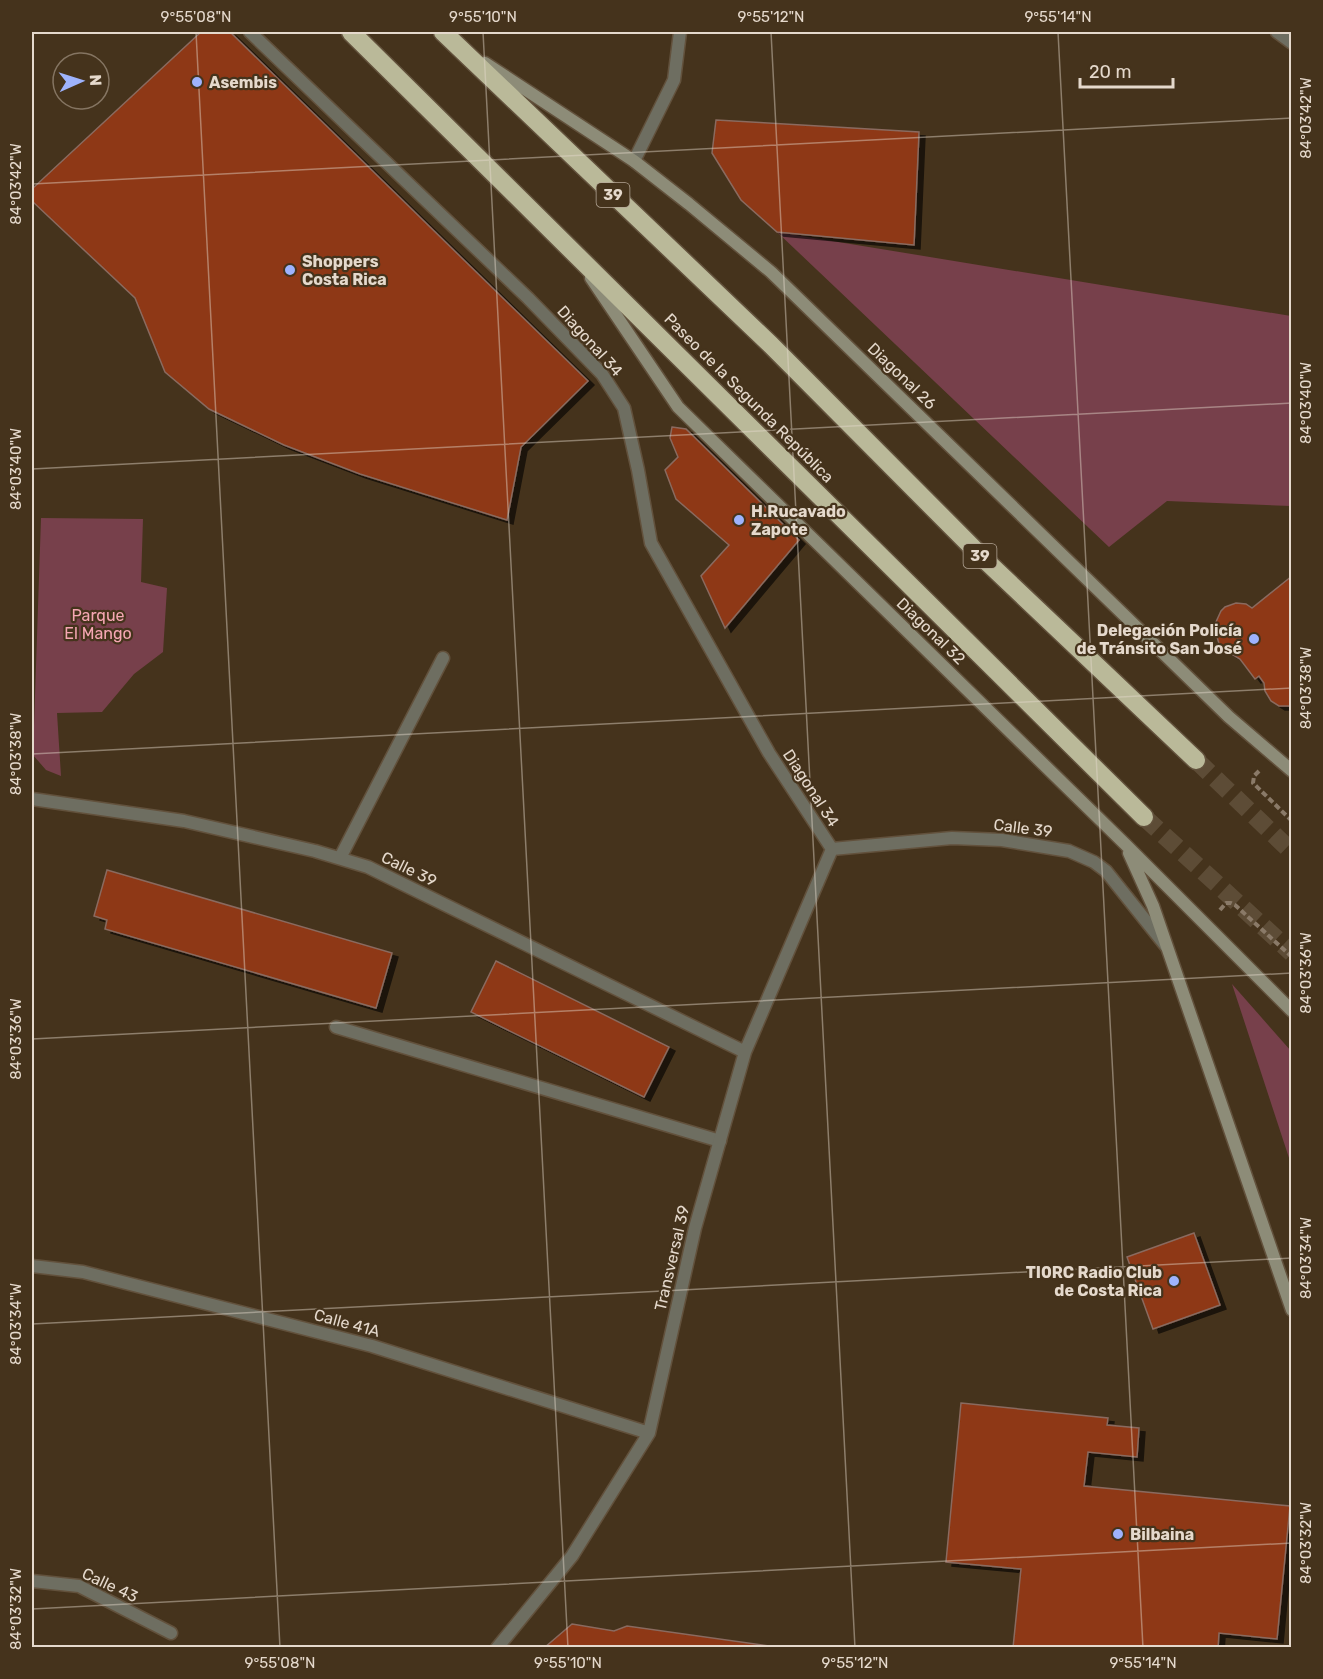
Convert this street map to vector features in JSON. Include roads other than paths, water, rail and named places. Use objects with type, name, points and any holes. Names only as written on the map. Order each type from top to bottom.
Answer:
[{"type":"highway","name":"Paseo de la Segunda República","points":[[351,32],[1144,817]]},
{"type":"highway","name":"39","points":[[449,38],[771,345],[982,558],[1196,760]]},
{"type":"main road","name":"Diagonal 26","points":[[449,38],[634,161],[771,272],[1229,717],[1292,771]]},
{"type":"main road","name":"Diagonal 32","points":[[574,253],[678,407],[1125,844],[1292,1011]]},
{"type":"main road","points":[[1125,844],[1150,898],[1168,948],[1292,1310]]},
{"type":"street","name":"Diagonal 34","points":[[250,32],[528,298],[602,374],[624,408],[651,543],[769,753],[832,849]]},
{"type":"street","points":[[634,161],[674,80],[680,32]]},
{"type":"street","points":[[1277,32],[1292,43]]},
{"type":"street","points":[[339,858],[443,658]]},
{"type":"street","name":"Calle 39","points":[[32,800],[184,822],[315,851],[368,867],[745,1052]]},
{"type":"street","name":"Calle 39","points":[[832,849],[952,838],[1002,840],[1069,851],[1094,862],[1106,871],[1168,948]]},
{"type":"street","name":"Transversal 39","points":[[497,1647],[572,1556],[649,1433],[695,1228],[745,1052],[832,849]]},
{"type":"street","points":[[336,1028],[720,1141]]},
{"type":"street","name":"Calle 41A","points":[[32,1266],[83,1272],[372,1346],[649,1433]]},
{"type":"street","name":"Calle 43","points":[[32,1581],[79,1586],[171,1633]]},
{"type":"tunnel","points":[[1196,760],[1292,852]]},
{"type":"tunnel","points":[[1144,817],[1292,953]]},
{"type":"place","name":"Asembis","points":[[197,82]]},
{"type":"place","name":"Shoppers Costa Rica","points":[[290,270]]},
{"type":"place","name":"H.Rucavado Zapote","points":[[739,520]]},
{"type":"place","name":"Delegación Policía de Tránsito San José","points":[[1254,639]]},
{"type":"place","name":"TI0RC Radio Club de Costa Rica","points":[[1174,1281]]},
{"type":"place","name":"Bilbaina","points":[[1118,1534]]},
{"type":"park label","name":"Parque El Mango","points":[[98,624]]}]
